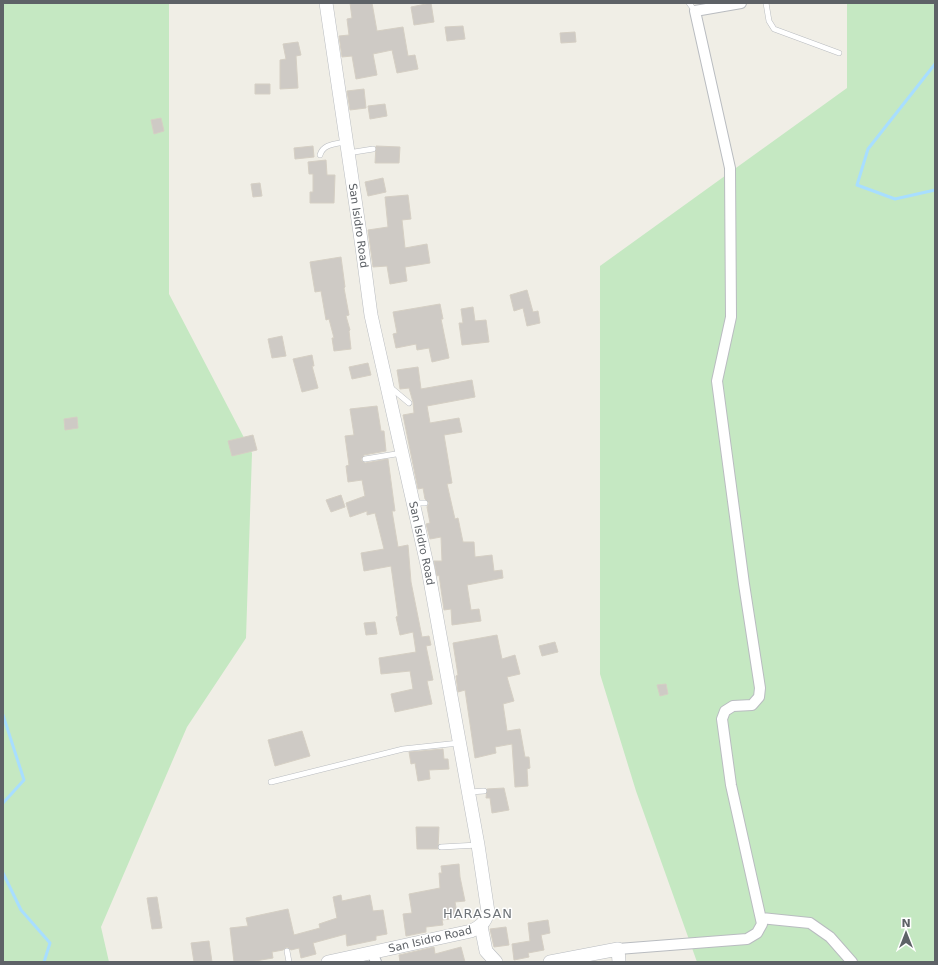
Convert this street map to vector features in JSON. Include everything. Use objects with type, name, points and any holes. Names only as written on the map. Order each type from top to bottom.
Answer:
[{"type":"street","name":"San Isidro Road","points":[[326,3],[346,148],[361,240],[370,315],[402,453],[419,503],[428,569],[469,792],[488,912],[486,921],[482,926],[471,931],[374,957],[328,962]]},
{"type":"street","points":[[550,962],[619,956],[747,939],[757,933],[762,924],[731,786],[722,719],[725,711],[733,706],[752,705],[759,697],[760,688],[743,577],[717,381],[731,317],[730,168],[692,7],[741,3]]},
{"type":"street","points":[[761,918],[810,923],[830,937],[852,962]]},
{"type":"street","points":[[482,926],[486,951],[496,962]]},
{"type":"lane","points":[[766,3],[770,21],[774,29],[839,53]]},
{"type":"lane","points":[[320,155],[321,150],[326,147],[373,149]]},
{"type":"lane","points":[[386,384],[409,403]]},
{"type":"lane","points":[[365,459],[402,453]]},
{"type":"lane","points":[[271,782],[396,750],[420,746],[460,743]]},
{"type":"lane","points":[[469,792],[484,791]]},
{"type":"lane","points":[[441,847],[478,845]]},
{"type":"lane","points":[[287,951],[289,962]]},
{"type":"green space","points":[[3,3],[169,3],[169,294],[252,453],[246,638],[187,727],[101,927],[109,962],[3,962]]},
{"type":"green space","points":[[847,3],[935,3],[935,962],[697,962],[636,791],[600,674],[600,266],[847,88]]},
{"type":"building","points":[[350,3],[372,3],[377,31],[403,27],[408,56],[415,55],[418,69],[397,73],[392,50],[373,54],[377,75],[356,79],[352,56],[342,57],[339,36],[349,35],[347,19],[352,18]]},
{"type":"building","points":[[431,3],[434,22],[414,25],[411,7]]},
{"type":"building","points":[[463,26],[465,39],[447,41],[445,27]]},
{"type":"building","points":[[575,32],[576,42],[561,43],[560,33]]},
{"type":"building","points":[[298,42],[301,55],[296,56],[298,88],[280,89],[280,60],[286,59],[283,44]]},
{"type":"building","points":[[255,84],[270,84],[270,94],[255,94]]},
{"type":"building","points":[[364,89],[366,108],[350,110],[347,91]]},
{"type":"building","points":[[385,104],[387,116],[370,119],[368,106]]},
{"type":"building","points":[[161,118],[164,131],[154,134],[151,120]]},
{"type":"building","points":[[313,146],[314,157],[295,159],[294,148]]},
{"type":"building","points":[[376,146],[400,147],[399,163],[375,163]]},
{"type":"building","points":[[326,160],[327,175],[335,175],[334,203],[310,203],[310,192],[313,192],[313,174],[309,174],[308,162]]},
{"type":"building","points":[[383,178],[386,192],[368,196],[365,182]]},
{"type":"building","points":[[260,183],[262,196],[253,197],[251,184]]},
{"type":"building","points":[[408,195],[411,219],[402,220],[405,248],[427,244],[430,263],[405,267],[407,281],[390,284],[387,266],[373,267],[368,230],[388,227],[385,197]]},
{"type":"building","points":[[341,257],[344,288],[349,315],[346,316],[350,330],[351,349],[334,351],[332,338],[334,338],[329,319],[326,320],[321,291],[315,292],[310,262]]},
{"type":"building","points":[[527,290],[533,312],[538,311],[540,323],[527,326],[523,308],[514,311],[510,295]]},
{"type":"building","points":[[440,304],[443,319],[441,319],[449,358],[432,362],[429,348],[417,350],[416,344],[396,348],[393,334],[397,333],[393,312]]},
{"type":"building","points":[[473,307],[475,321],[486,320],[489,342],[462,345],[459,323],[463,323],[461,309]]},
{"type":"building","points":[[282,336],[286,356],[272,358],[268,339]]},
{"type":"building","points":[[312,355],[314,366],[312,366],[318,388],[302,392],[293,359]]},
{"type":"building","points":[[368,363],[371,375],[352,379],[349,367]]},
{"type":"building","points":[[418,367],[421,389],[472,380],[475,397],[427,406],[430,423],[459,418],[462,432],[444,435],[452,483],[447,484],[455,519],[458,518],[463,542],[474,542],[475,557],[492,555],[494,571],[502,570],[503,578],[467,585],[471,610],[479,609],[481,621],[452,625],[451,609],[444,610],[439,575],[437,576],[434,561],[442,561],[441,537],[430,539],[426,524],[430,523],[427,507],[429,503],[425,499],[423,488],[418,489],[403,415],[414,413],[413,402],[409,388],[400,389],[397,370]]},
{"type":"building","points":[[377,406],[381,431],[384,431],[386,451],[364,455],[361,460],[365,463],[388,459],[395,511],[392,511],[398,547],[408,545],[411,582],[422,637],[429,636],[431,645],[426,646],[433,680],[427,681],[432,704],[395,712],[391,694],[413,689],[410,671],[381,674],[379,658],[416,652],[413,632],[400,635],[396,617],[398,616],[391,566],[364,571],[361,553],[384,549],[375,513],[367,515],[367,511],[350,517],[346,503],[365,496],[362,480],[348,482],[346,466],[349,465],[345,436],[354,435],[350,409]]},
{"type":"building","points":[[77,417],[78,428],[65,430],[64,419]]},
{"type":"building","points":[[253,435],[257,450],[232,456],[228,441]]},
{"type":"building","points":[[341,495],[345,507],[331,512],[326,500]]},
{"type":"building","points":[[375,622],[377,634],[366,635],[364,623]]},
{"type":"building","points":[[497,635],[502,659],[515,655],[520,674],[507,677],[514,701],[503,704],[507,731],[520,729],[525,757],[529,757],[530,768],[527,769],[528,786],[515,787],[512,744],[495,747],[496,753],[475,758],[465,690],[458,692],[456,676],[458,675],[453,643]]},
{"type":"building","points":[[555,642],[558,652],[542,656],[539,646]]},
{"type":"building","points":[[666,684],[668,694],[660,696],[657,685]]},
{"type":"building","points":[[302,731],[310,756],[275,766],[268,740]]},
{"type":"building","points":[[443,749],[444,759],[448,759],[449,769],[429,770],[430,779],[418,781],[415,763],[411,764],[409,752]]},
{"type":"building","points":[[504,788],[509,810],[492,813],[490,798],[486,798],[487,789]]},
{"type":"building","points":[[416,827],[439,827],[438,849],[417,849]]},
{"type":"building","points":[[459,864],[465,901],[455,902],[458,918],[442,920],[443,925],[426,927],[426,932],[406,936],[403,914],[412,913],[409,894],[440,888],[439,873],[442,873],[441,866]]},
{"type":"building","points":[[341,895],[342,901],[370,895],[373,911],[383,910],[387,934],[376,936],[376,940],[347,946],[346,934],[313,943],[316,954],[301,958],[299,948],[291,950],[287,947],[283,950],[272,952],[273,958],[249,962],[234,962],[230,928],[248,926],[246,918],[288,909],[294,935],[320,928],[319,924],[337,918],[333,897]]},
{"type":"building","points":[[157,897],[162,928],[152,929],[147,898]]},
{"type":"building","points":[[548,920],[550,933],[541,935],[544,950],[528,953],[529,957],[514,960],[512,944],[530,941],[528,923]]},
{"type":"building","points":[[506,927],[509,945],[494,947],[490,929]]},
{"type":"building","points":[[209,941],[212,962],[194,962],[191,943]]},
{"type":"building","points":[[434,947],[435,954],[461,947],[465,962],[400,962],[399,955]]},
{"type":"waterway","points":[[935,64],[868,149],[857,185],[895,199],[935,190]]},
{"type":"waterway","points":[[3,715],[24,780],[3,803]]},
{"type":"waterway","points":[[3,873],[21,910],[50,943],[44,962]]},
{"type":"district","name":"HARASAN","points":[[478,913]]}]
